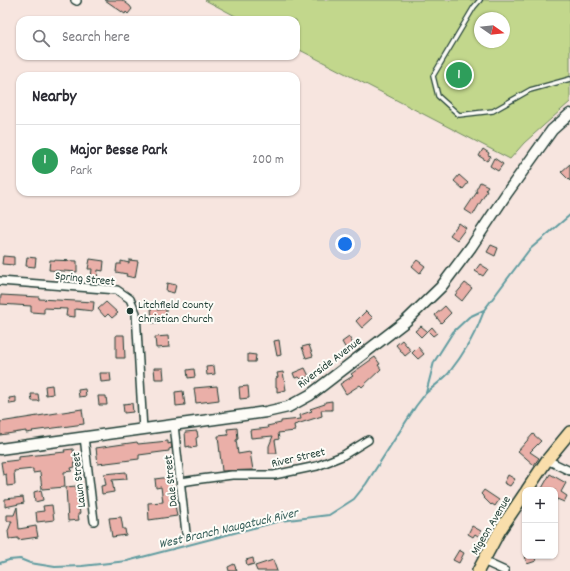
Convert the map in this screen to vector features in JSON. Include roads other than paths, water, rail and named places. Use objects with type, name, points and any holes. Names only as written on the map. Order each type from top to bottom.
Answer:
[{"type":"main road","name":"Migeon Avenue","points":[[529,487],[547,460],[570,432]]},
{"type":"main road","name":"Migeon Avenue","points":[[478,571],[500,530],[522,497]]},
{"type":"street","name":"Riverside Avenue","points":[[0,449],[266,412],[288,407],[310,395],[406,321],[441,287],[471,247],[552,130],[570,114]]},
{"type":"street","name":"Spring Street","points":[[0,281],[117,290],[130,299],[136,313],[143,430]]},
{"type":"street","name":"Dale Street","points":[[174,426],[186,533]]},
{"type":"street","name":"Lawn Street","points":[[84,437],[94,521]]},
{"type":"street","name":"River Street","points":[[181,482],[232,475],[274,475],[317,466],[342,456],[368,440]]},
{"type":"street","points":[[547,460],[570,471]]},
{"type":"street","points":[[483,561],[504,571]]},
{"type":"lane","points":[[480,0],[474,7],[433,76],[438,96],[459,115],[493,111],[530,90],[570,79]]},
{"type":"waterway","name":"West Branch Naugatuck River","points":[[0,563],[20,559],[30,563],[55,567],[82,566],[127,561],[280,521],[329,515],[354,499],[366,484],[426,393],[434,362],[453,332],[469,317],[484,310],[529,250],[570,215]]},
{"type":"waterway","name":"West Branch Naugatuck River","points":[[426,393],[448,374],[459,359],[469,344],[484,311]]},
{"type":"place","name":"Major Besse Park","points":[[459,75]]},
{"type":"place","name":"Litchfield County Christian Church","points":[[130,311]]}]
